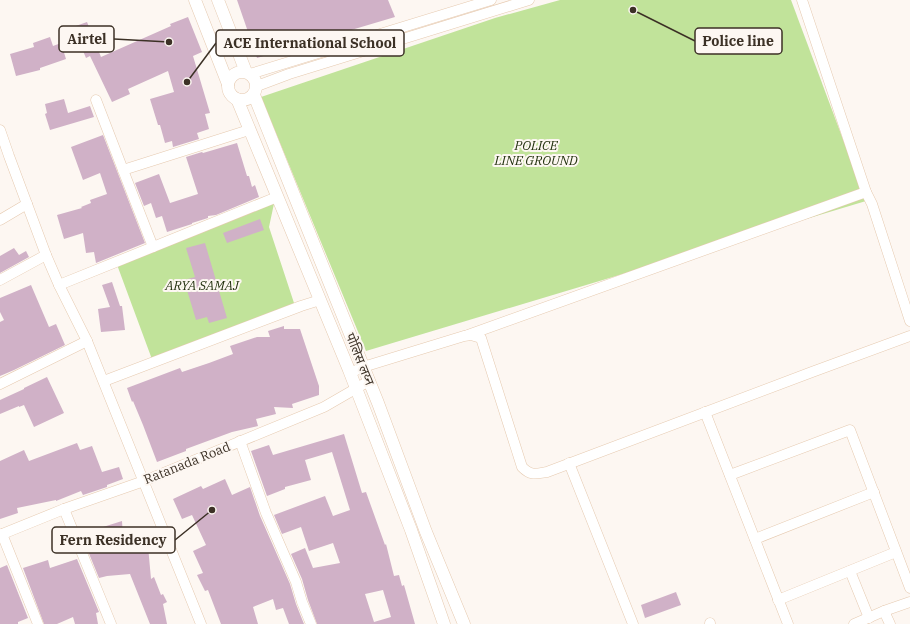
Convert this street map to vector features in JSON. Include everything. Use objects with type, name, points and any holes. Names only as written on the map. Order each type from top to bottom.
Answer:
[{"type":"street","points":[[195,0],[228,84],[230,93],[237,99],[246,100],[250,98],[255,90],[256,81],[254,77],[248,73],[218,0]]},
{"type":"street","points":[[228,84],[232,76],[236,73],[248,73],[491,0]]},
{"type":"street","points":[[255,90],[289,74],[529,0]]},
{"type":"street","points":[[802,0],[866,192],[872,204],[910,321]]},
{"type":"street","name":"पोलिस लय्न","points":[[255,90],[294,195],[369,381],[426,532],[464,624]]},
{"type":"street","points":[[237,99],[356,388],[411,530],[444,624]]},
{"type":"street","points":[[96,100],[153,247]]},
{"type":"street","points":[[0,130],[8,156],[46,255],[87,341],[104,381],[201,624]]},
{"type":"street","points":[[123,170],[249,130]]},
{"type":"street","points":[[350,373],[363,367],[464,336],[866,192]]},
{"type":"street","points":[[59,285],[277,197]]},
{"type":"street","points":[[0,220],[27,204]]},
{"type":"street","points":[[0,280],[46,255]]},
{"type":"street","points":[[104,381],[320,300]]},
{"type":"street","points":[[464,336],[471,335],[481,338],[522,467],[528,472],[535,474],[547,472],[569,464],[910,336]]},
{"type":"street","points":[[0,384],[87,341]]},
{"type":"street","name":"Ratanada Road","points":[[1,534],[64,509],[144,481],[324,407],[369,381]]},
{"type":"street","points":[[705,412],[788,624]]},
{"type":"street","points":[[730,475],[850,430],[910,588]]},
{"type":"street","points":[[240,441],[266,513],[296,582],[311,624]]},
{"type":"street","points":[[569,464],[633,624]]},
{"type":"street","points":[[755,539],[874,492]]},
{"type":"street","points":[[64,509],[111,624]]},
{"type":"street","points":[[1,534],[38,624]]},
{"type":"street","points":[[778,600],[896,552]]},
{"type":"street","points":[[850,571],[869,618]]},
{"type":"street","points":[[854,624],[910,602]]},
{"type":"street","points":[[884,611],[890,624]]},
{"type":"green space","name":"POLICE LINE GROUND","points":[[560,0],[791,0],[866,201],[366,351],[261,97],[495,18]]},
{"type":"green space","name":"ARYA SAMAJ","points":[[275,199],[269,227],[295,306],[153,362],[116,262]]},
{"type":"building","points":[[237,0],[388,0],[395,17],[257,58]]},
{"type":"building","points":[[188,17],[202,52],[193,56],[210,113],[205,114],[209,129],[197,133],[199,139],[173,147],[172,141],[165,143],[150,99],[174,92],[168,71],[128,89],[130,94],[112,102],[90,56],[86,58],[73,27],[87,22],[101,57]]},
{"type":"building","points":[[50,37],[53,46],[61,43],[66,59],[40,68],[40,70],[16,76],[10,54],[34,47],[33,43]]},
{"type":"building","points":[[64,99],[68,113],[90,106],[94,117],[50,130],[45,114],[47,113],[45,104]]},
{"type":"building","points":[[103,135],[145,243],[96,263],[94,252],[86,253],[83,233],[64,239],[57,215],[82,208],[81,207],[91,203],[90,200],[107,194],[100,173],[83,180],[71,147]]},
{"type":"building","points":[[237,143],[247,176],[249,176],[252,187],[255,185],[259,197],[216,215],[208,216],[208,218],[167,232],[162,216],[156,218],[151,203],[144,206],[135,183],[159,174],[170,203],[198,194],[186,157]]},
{"type":"building","points":[[260,219],[264,230],[227,243],[223,233]]},
{"type":"building","points":[[205,243],[227,318],[209,323],[207,317],[196,320],[184,280],[195,277],[186,248]]},
{"type":"building","points":[[14,248],[19,255],[26,251],[29,257],[0,273],[0,256]]},
{"type":"building","points":[[112,282],[120,306],[122,306],[125,330],[101,332],[98,309],[110,307],[102,285]]},
{"type":"building","points":[[31,285],[49,327],[56,324],[65,345],[0,376],[0,322],[4,320],[0,312],[0,298]]},
{"type":"building","points":[[284,326],[284,329],[300,329],[319,386],[319,395],[292,404],[293,408],[274,407],[276,414],[256,419],[258,426],[232,432],[186,449],[186,451],[157,462],[127,388],[180,368],[182,372],[233,354],[230,346],[257,337],[270,337],[268,331]]},
{"type":"building","points":[[47,377],[64,413],[34,427],[24,405],[0,414],[0,400]]},
{"type":"building","points":[[344,434],[362,493],[366,492],[385,545],[386,544],[394,576],[399,575],[402,586],[404,585],[415,624],[317,624],[302,579],[291,554],[305,548],[313,568],[340,563],[333,543],[309,551],[301,527],[282,534],[274,515],[325,496],[333,516],[350,510],[332,452],[305,460],[311,480],[285,487],[285,489],[267,496],[251,451],[269,445],[273,455]],"holes":[[[383,590],[391,617],[374,622],[365,594]]]},
{"type":"building","points":[[77,443],[80,450],[92,446],[102,472],[119,467],[123,479],[107,485],[107,487],[83,495],[81,491],[56,501],[17,508],[18,513],[0,519],[0,461],[24,450],[29,461]]},
{"type":"building","points":[[225,479],[232,495],[250,487],[260,516],[290,584],[304,624],[289,624],[283,608],[276,610],[273,599],[253,607],[258,624],[221,624],[208,590],[205,591],[197,575],[203,573],[193,551],[206,545],[192,515],[182,519],[173,499],[201,486],[203,489]]},
{"type":"building","points":[[122,521],[123,537],[143,532],[148,546],[151,579],[154,577],[161,595],[163,594],[167,602],[163,604],[167,624],[150,624],[130,574],[99,578],[81,534]]},
{"type":"building","points":[[77,559],[99,612],[96,613],[98,624],[75,624],[73,617],[57,624],[44,624],[23,568],[48,560],[50,568]]},
{"type":"building","points":[[7,565],[28,618],[18,622],[18,624],[0,624],[0,568]]},
{"type":"building","points":[[676,592],[681,605],[645,618],[641,605]]},
{"type":"place","name":"Police line","points":[[633,10]]},
{"type":"place","name":"Airtel","points":[[169,42]]},
{"type":"place","name":"ACE International School","points":[[187,82]]},
{"type":"place","name":"Fern Residency","points":[[212,510]]}]
